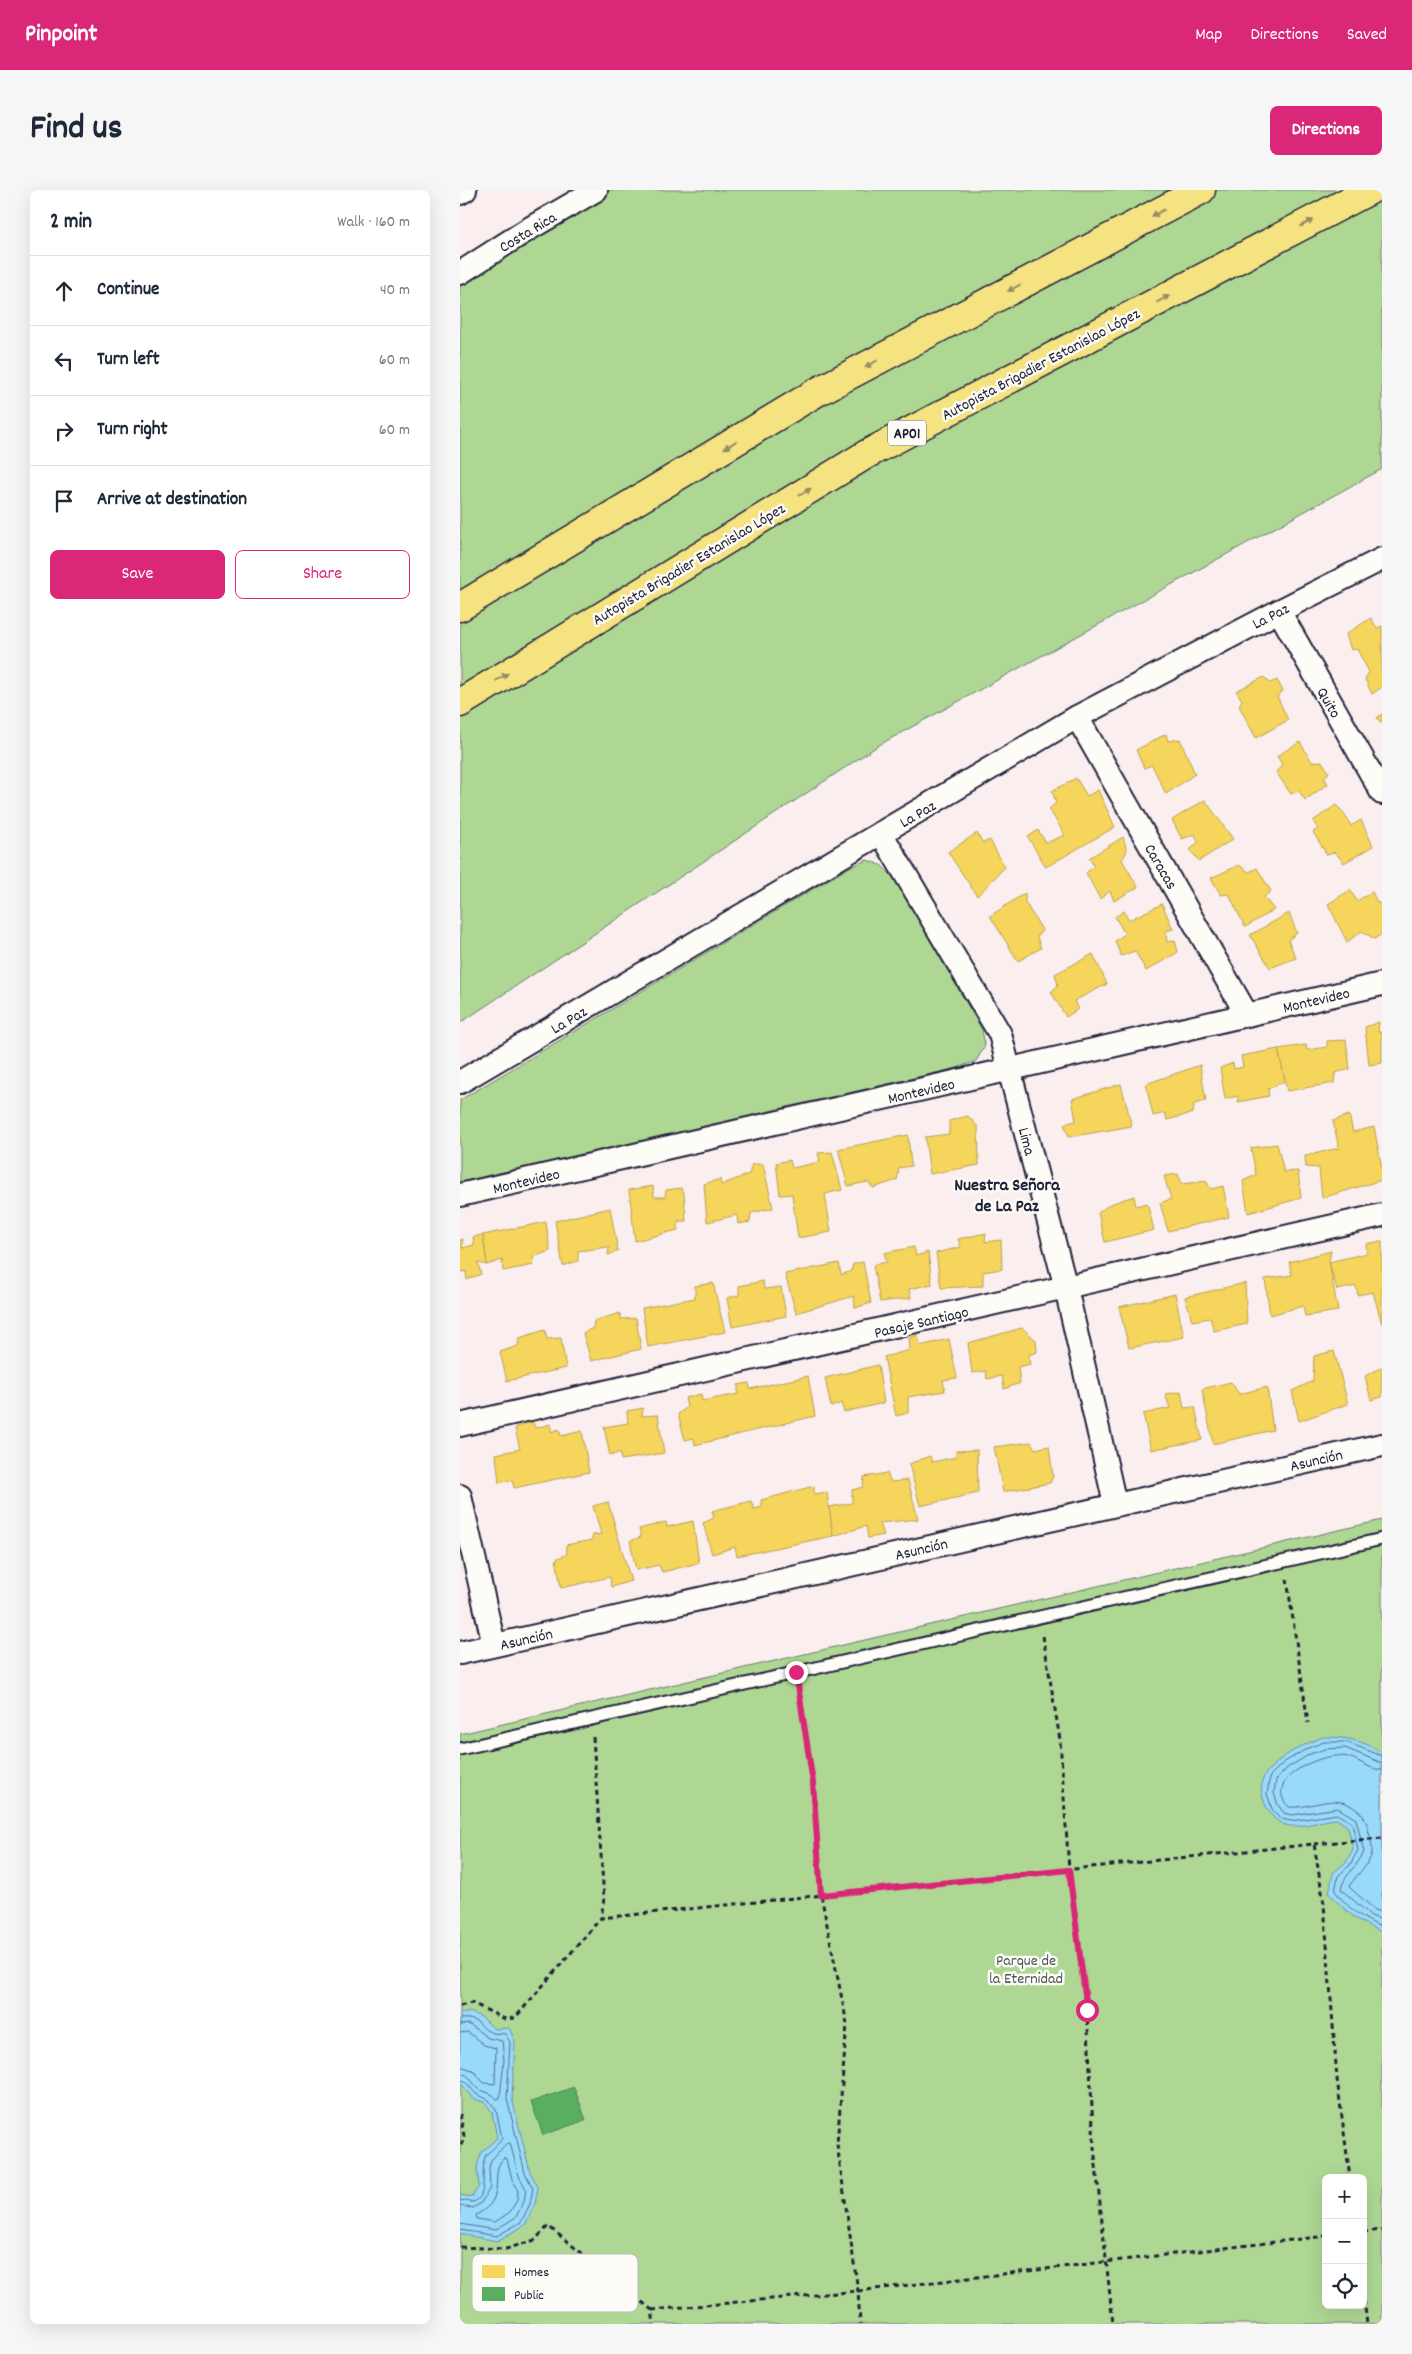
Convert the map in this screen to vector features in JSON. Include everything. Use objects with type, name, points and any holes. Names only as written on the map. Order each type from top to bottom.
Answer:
[{"type":"highway","points":[[460,607],[817,392],[1201,190]]},
{"type":"highway","name":"Autopista Brigadier Estanislao López","points":[[460,703],[867,454],[1370,190]]},
{"type":"street","points":[[460,193],[465,190]]},
{"type":"street","name":"Costa Rica","points":[[460,273],[527,230],[596,190]]},
{"type":"street","name":"La Paz","points":[[460,1082],[1077,717],[1382,559]]},
{"type":"street","name":"Quito","points":[[1279,611],[1382,793]]},
{"type":"street","name":"Caracas","points":[[1077,717],[1247,1015]]},
{"type":"street","name":"Lima","points":[[882,833],[1000,1034],[1066,1288],[1115,1504]]},
{"type":"street","name":"Montevideo","points":[[460,1195],[1382,984]]},
{"type":"street","name":"Pasaje Santiago","points":[[460,1425],[1382,1215]]},
{"type":"street","name":"Asunción","points":[[460,1653],[1382,1445]]},
{"type":"street","points":[[460,1496],[494,1645]]},
{"type":"lane","points":[[460,1749],[1382,1539]]},
{"type":"path","points":[[1285,1561],[1308,1723]]},
{"type":"path","points":[[1040,1617],[1060,1740],[1069,1870],[1087,2010],[1094,2147],[1113,2324]]},
{"type":"path","points":[[796,1672],[813,1783],[821,1895],[846,2024],[837,2144],[858,2291],[860,2324]]},
{"type":"path","points":[[460,2006],[472,2003],[506,2019],[515,2018],[601,1918],[604,1899],[591,1719]]},
{"type":"path","points":[[601,1918],[1382,1838]]},
{"type":"path","points":[[1314,1844],[1324,1904],[1337,2079],[1349,2174]]},
{"type":"path","points":[[460,2114],[464,2136],[460,2149]]},
{"type":"path","points":[[460,2247],[506,2250],[535,2240],[548,2226],[583,2254]]},
{"type":"path","points":[[1367,2232],[1382,2230]]},
{"type":"path","points":[[652,2310],[858,2291],[1106,2260],[1322,2236]]},
{"type":"path","points":[[638,2299],[652,2310],[654,2324]]},
{"type":"path","points":[[1365,2309],[1367,2324]]},
{"type":"green space","points":[[596,190],[1382,190],[1382,469],[879,745],[460,1023],[460,273]]},
{"type":"green space","points":[[867,860],[881,865],[895,879],[982,1030],[985,1046],[976,1061],[957,1068],[460,1182],[460,1100],[848,868]]},
{"type":"green space","name":"Parque de la Eternidad","points":[[1382,1520],[1382,2324],[460,2324],[460,1734]]},
{"type":"water","points":[[1323,1737],[1354,1740],[1382,1753],[1382,1932],[1353,1916],[1329,1893],[1333,1873],[1346,1862],[1353,1849],[1348,1827],[1337,1819],[1297,1826],[1283,1824],[1270,1812],[1262,1795],[1263,1779],[1279,1760],[1308,1743]]},
{"type":"water","points":[[470,2012],[483,2018],[494,2029],[509,2028],[515,2041],[512,2098],[530,2172],[538,2187],[535,2205],[525,2225],[497,2241],[460,2234],[460,2195],[472,2197],[479,2186],[477,2167],[481,2153],[497,2138],[492,2112],[485,2102],[473,2099],[460,2082],[460,2014]]},
{"type":"building: Homes","points":[[1371,618],[1377,628],[1382,626],[1382,687],[1372,694],[1365,679],[1369,672],[1357,649],[1351,650],[1346,634]]},
{"type":"building: Homes","points":[[1264,677],[1270,683],[1277,680],[1283,691],[1277,696],[1288,720],[1256,738],[1239,706],[1242,700],[1236,691]]},
{"type":"building: Homes","points":[[1382,714],[1382,724],[1377,718]]},
{"type":"building: Homes","points":[[1166,734],[1168,741],[1180,739],[1195,774],[1166,794],[1152,765],[1144,768],[1136,750]]},
{"type":"building: Homes","points":[[1300,742],[1312,762],[1322,761],[1329,773],[1324,777],[1328,784],[1305,800],[1299,791],[1291,794],[1276,772],[1282,765],[1277,756]]},
{"type":"building: Homes","points":[[1076,778],[1087,796],[1098,790],[1115,827],[1046,867],[1028,837],[1038,830],[1046,843],[1065,835],[1049,809],[1056,803],[1052,791]]},
{"type":"building: Homes","points":[[1205,800],[1233,839],[1199,861],[1190,850],[1198,842],[1195,834],[1182,839],[1172,820]]},
{"type":"building: Homes","points":[[1336,805],[1344,813],[1351,826],[1361,820],[1373,846],[1344,863],[1335,852],[1327,855],[1313,832],[1318,829],[1313,821]]},
{"type":"building: Homes","points":[[977,833],[983,843],[990,840],[1005,867],[977,896],[948,852]]},
{"type":"building: Homes","points":[[1123,837],[1127,851],[1122,860],[1138,887],[1114,901],[1110,891],[1100,899],[1086,873],[1094,866],[1089,858]]},
{"type":"building: Homes","points":[[1239,865],[1249,872],[1257,868],[1271,891],[1264,897],[1274,910],[1245,927],[1229,894],[1221,895],[1211,878]]},
{"type":"building: Homes","points":[[1350,890],[1357,901],[1372,892],[1378,904],[1382,902],[1382,934],[1374,939],[1362,931],[1347,942],[1328,904]]},
{"type":"building: Homes","points":[[1025,893],[1025,902],[1042,930],[1037,937],[1041,948],[1018,961],[990,916]]},
{"type":"building: Homes","points":[[1162,904],[1173,929],[1166,931],[1167,942],[1175,940],[1178,952],[1146,971],[1135,951],[1121,956],[1115,941],[1125,934],[1115,917],[1124,911],[1129,920]]},
{"type":"building: Homes","points":[[1289,913],[1297,933],[1288,940],[1296,958],[1270,968],[1250,935]]},
{"type":"building: Homes","points":[[1093,954],[1107,984],[1074,1001],[1078,1009],[1066,1017],[1051,992],[1058,985],[1055,974]]},
{"type":"building: Homes","points":[[1379,1022],[1378,1032],[1382,1032],[1382,1063],[1369,1065],[1365,1027]]},
{"type":"building: Homes","points":[[1346,1040],[1350,1069],[1335,1073],[1334,1083],[1287,1091],[1278,1049],[1306,1045],[1307,1050],[1327,1047],[1327,1041]]},
{"type":"building: Homes","points":[[1278,1049],[1285,1081],[1268,1089],[1269,1096],[1238,1102],[1238,1096],[1225,1099],[1220,1068],[1233,1063],[1234,1069],[1243,1067],[1241,1056]]},
{"type":"building: Homes","points":[[1200,1065],[1206,1101],[1194,1104],[1193,1113],[1167,1120],[1165,1113],[1153,1116],[1146,1084]]},
{"type":"building: Homes","points":[[1121,1084],[1132,1126],[1069,1137],[1064,1124],[1076,1121],[1072,1099]]},
{"type":"building: Homes","points":[[1349,1115],[1353,1132],[1374,1127],[1382,1168],[1382,1180],[1322,1198],[1319,1168],[1306,1167],[1305,1156],[1339,1148],[1333,1121]]},
{"type":"building: Homes","points":[[968,1116],[978,1127],[979,1165],[930,1174],[925,1137],[949,1134],[949,1121]]},
{"type":"building: Homes","points":[[908,1135],[911,1166],[899,1168],[897,1180],[873,1188],[868,1182],[848,1186],[838,1149]]},
{"type":"building: Homes","points":[[1277,1144],[1284,1172],[1298,1171],[1301,1198],[1248,1213],[1243,1181],[1256,1175],[1251,1148]]},
{"type":"building: Homes","points":[[832,1152],[842,1190],[825,1194],[831,1232],[798,1238],[792,1194],[780,1195],[776,1163],[790,1160],[792,1168],[820,1162],[818,1153]]},
{"type":"building: Homes","points":[[752,1164],[763,1164],[773,1208],[751,1213],[750,1222],[738,1224],[737,1215],[707,1222],[704,1184],[720,1179],[721,1185],[749,1174]]},
{"type":"building: Homes","points":[[1178,1174],[1182,1184],[1206,1181],[1211,1189],[1223,1186],[1229,1217],[1168,1231],[1160,1203],[1171,1199],[1164,1176]]},
{"type":"building: Homes","points":[[653,1186],[654,1197],[665,1197],[666,1190],[681,1188],[684,1193],[686,1221],[678,1221],[678,1230],[635,1241],[629,1190]]},
{"type":"building: Homes","points":[[1134,1196],[1136,1206],[1147,1203],[1154,1230],[1105,1242],[1098,1213],[1110,1204]]},
{"type":"building: Homes","points":[[610,1208],[618,1251],[608,1255],[609,1247],[578,1251],[578,1261],[563,1266],[555,1221]]},
{"type":"building: Homes","points":[[546,1222],[550,1251],[533,1257],[534,1265],[503,1271],[502,1260],[487,1265],[483,1235]]},
{"type":"building: Homes","points":[[986,1233],[985,1242],[1001,1240],[1002,1269],[983,1272],[983,1286],[941,1288],[936,1253],[961,1247],[958,1239]]},
{"type":"building: Homes","points":[[483,1235],[487,1265],[478,1263],[481,1274],[467,1280],[466,1271],[460,1272],[460,1240],[463,1239],[462,1248],[474,1245],[473,1237]]},
{"type":"building: Homes","points":[[1382,1241],[1382,1324],[1373,1292],[1358,1295],[1356,1286],[1337,1290],[1329,1262],[1367,1253],[1366,1244]]},
{"type":"building: Homes","points":[[914,1247],[916,1256],[928,1252],[932,1284],[909,1289],[911,1298],[880,1302],[873,1265],[887,1262],[884,1253]]},
{"type":"building: Homes","points":[[1331,1251],[1329,1262],[1338,1311],[1305,1316],[1303,1306],[1270,1315],[1265,1279],[1292,1275],[1289,1262]]},
{"type":"building: Homes","points":[[863,1262],[871,1303],[855,1308],[854,1296],[796,1313],[785,1274],[839,1263],[841,1275],[851,1271],[853,1264]]},
{"type":"building: Homes","points":[[763,1281],[764,1289],[781,1287],[786,1316],[732,1327],[727,1298],[739,1295],[739,1286]]},
{"type":"building: Homes","points":[[713,1283],[725,1332],[648,1347],[642,1308],[695,1298],[695,1286]]},
{"type":"building: Homes","points":[[1245,1283],[1247,1324],[1214,1331],[1210,1318],[1192,1321],[1185,1297]]},
{"type":"building: Homes","points":[[1175,1294],[1184,1337],[1129,1348],[1119,1307]]},
{"type":"building: Homes","points":[[620,1313],[621,1319],[636,1318],[641,1349],[591,1361],[583,1333],[593,1328],[594,1321]]},
{"type":"building: Homes","points":[[1022,1328],[1036,1340],[1037,1352],[1029,1355],[1030,1364],[1018,1367],[1020,1383],[1004,1389],[1002,1376],[987,1379],[986,1371],[972,1373],[968,1343]]},
{"type":"building: Homes","points":[[545,1330],[547,1339],[561,1338],[566,1368],[507,1381],[500,1352],[518,1346],[519,1338]]},
{"type":"building: Homes","points":[[918,1335],[920,1346],[949,1339],[957,1378],[943,1380],[945,1391],[908,1397],[908,1413],[896,1416],[884,1357],[910,1350],[909,1338]]},
{"type":"building: Homes","points":[[1334,1351],[1348,1404],[1299,1421],[1292,1391],[1313,1381],[1314,1356]]},
{"type":"building: Homes","points":[[878,1365],[884,1403],[844,1412],[841,1403],[831,1407],[825,1378]]},
{"type":"building: Homes","points":[[1382,1367],[1382,1397],[1371,1400],[1365,1376]]},
{"type":"building: Homes","points":[[808,1376],[815,1416],[695,1445],[694,1438],[685,1440],[678,1414],[687,1407],[685,1398],[701,1394],[702,1401],[738,1394],[738,1385],[749,1383],[750,1389]]},
{"type":"building: Homes","points":[[1231,1382],[1239,1394],[1267,1387],[1273,1430],[1213,1444],[1202,1389]]},
{"type":"building: Homes","points":[[1181,1392],[1184,1408],[1195,1407],[1202,1440],[1151,1450],[1143,1414],[1170,1408],[1165,1394]]},
{"type":"building: Homes","points":[[643,1408],[642,1416],[658,1415],[664,1453],[621,1460],[620,1452],[610,1456],[604,1427],[628,1423],[627,1411]]},
{"type":"building: Homes","points":[[532,1421],[535,1428],[551,1424],[551,1432],[559,1429],[561,1436],[582,1431],[589,1472],[514,1488],[512,1480],[499,1483],[496,1454],[520,1449],[515,1428]]},
{"type":"building: Homes","points":[[1031,1442],[1035,1449],[1049,1446],[1053,1476],[1050,1483],[1003,1492],[994,1447]]},
{"type":"building: Homes","points":[[977,1450],[978,1493],[920,1506],[909,1464],[930,1456],[932,1462],[956,1457],[956,1451]]},
{"type":"building: Homes","points":[[887,1473],[891,1482],[908,1480],[918,1519],[880,1523],[884,1535],[868,1538],[866,1526],[833,1536],[829,1507],[852,1503],[852,1490],[863,1487],[864,1477]]},
{"type":"building: Homes","points":[[814,1486],[814,1494],[827,1492],[833,1536],[737,1556],[735,1547],[712,1554],[703,1523],[714,1518],[712,1511],[751,1501],[754,1509],[762,1507],[761,1500]]},
{"type":"building: Homes","points":[[608,1502],[631,1581],[611,1587],[610,1577],[561,1588],[556,1559],[567,1554],[566,1545],[592,1540],[593,1535],[601,1534],[593,1506]]},
{"type":"building: Homes","points":[[693,1521],[699,1563],[662,1572],[659,1565],[636,1570],[630,1541],[641,1537],[639,1529],[666,1522],[667,1527]]},
{"type":"building: Public","points":[[574,2087],[586,2120],[543,2135],[531,2102]]},
{"type":"district","name":"Nuestra Señora de La Paz","points":[[1007,1194]]},
{"type":"route","points":[[796,1672],[813,1783],[821,1895],[1069,1870],[1087,2010]]}]
